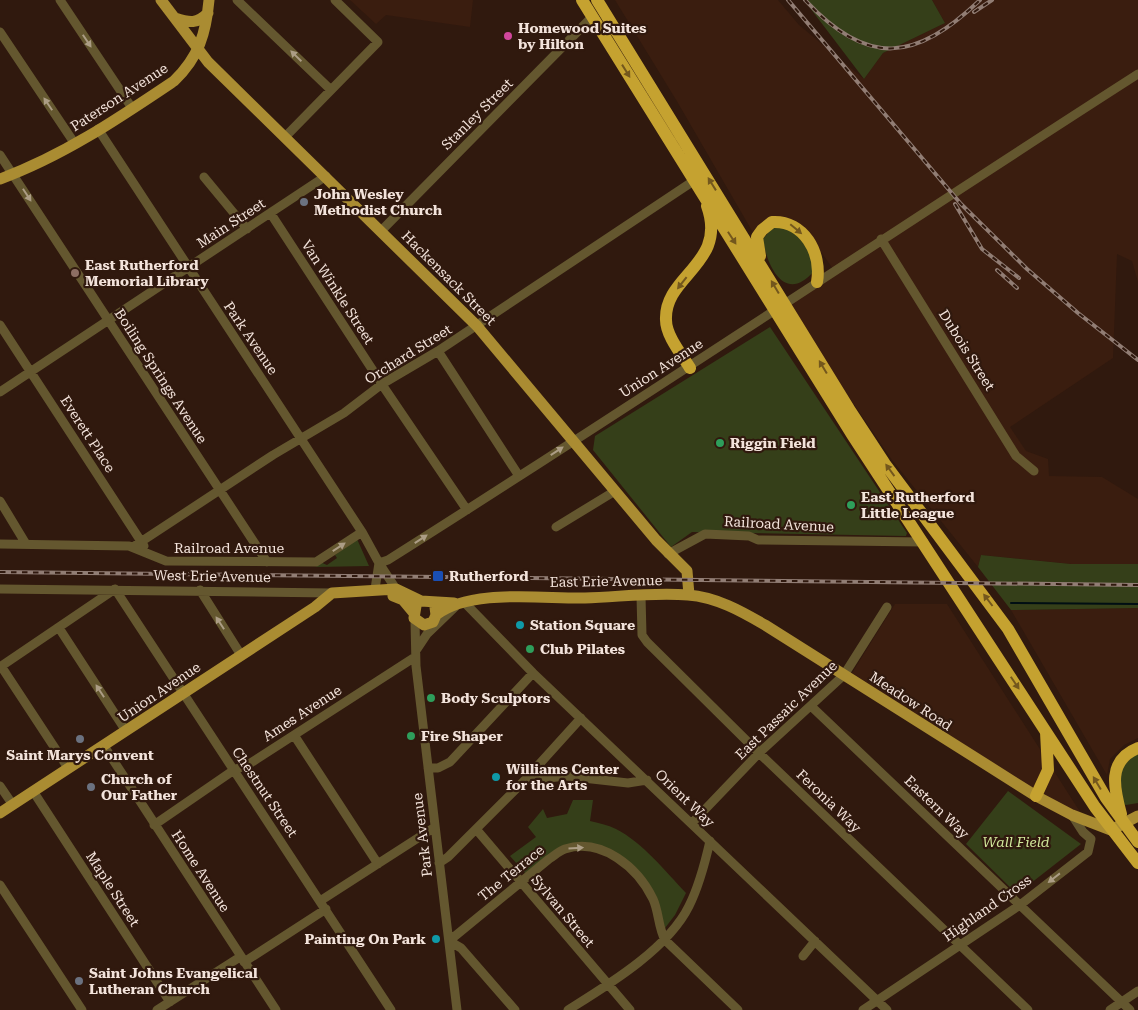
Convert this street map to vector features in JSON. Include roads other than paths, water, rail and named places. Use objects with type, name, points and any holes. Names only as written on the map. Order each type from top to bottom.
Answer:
[{"type":"highway","points":[[582,0],[702,192],[781,306],[885,464],[1012,634],[1094,778],[1117,827],[1138,863]]},
{"type":"highway","points":[[597,0],[765,270]]},
{"type":"highway","points":[[690,368],[673,341],[665,322],[667,305],[700,260],[711,241],[710,216],[702,192]]},
{"type":"highway","points":[[818,282],[819,272],[816,254],[799,228],[789,223],[772,222],[756,237],[765,270],[781,306],[853,436],[1046,729],[1117,827],[1138,842]]},
{"type":"highway","points":[[1036,796],[1048,770],[1046,729]]},
{"type":"highway","points":[[1117,827],[1114,776],[1121,759],[1138,748]]},
{"type":"main road","name":"Hackensack Street","points":[[161,0],[208,62],[477,326],[668,554],[687,572],[689,595]]},
{"type":"main road","name":"Paterson Avenue","points":[[0,179],[38,164],[75,144],[174,81],[186,69],[199,49],[208,13],[209,0]]},
{"type":"main road","points":[[176,18],[192,22],[199,21],[208,13]]},
{"type":"main road","name":"West Erie Avenue","points":[[332,593],[375,589],[397,593],[426,602]]},
{"type":"main road","points":[[332,593],[397,593],[414,616],[422,625],[433,622],[436,608],[426,602],[416,605],[414,616]]},
{"type":"main road","name":"Union Avenue","points":[[0,813],[315,607],[332,593]]},
{"type":"main road","name":"Meadow Road","points":[[689,595],[718,601],[743,612],[1036,796],[1072,815],[1117,827]]},
{"type":"main road","name":"East Erie Avenue","points":[[436,614],[460,604],[500,596],[689,595]]},
{"type":"main road","name":"East Erie Avenue","points":[[426,602],[460,604]]},
{"type":"main road","points":[[1117,827],[1138,816]]},
{"type":"street","points":[[60,0],[132,108]]},
{"type":"street","points":[[237,0],[332,90]]},
{"type":"street","points":[[285,137],[378,42],[335,0]]},
{"type":"street","name":"Stanley Street","points":[[381,231],[592,17]]},
{"type":"street","points":[[0,32],[75,144]]},
{"type":"street","name":"Union Avenue","points":[[379,563],[388,560],[690,368],[881,239],[1138,74]]},
{"type":"street","name":"Park Avenue","points":[[98,129],[362,532],[397,593]]},
{"type":"street","name":"Boiling Springs Avenue","points":[[0,155],[267,562]]},
{"type":"street","name":"Main Street","points":[[0,392],[326,176]]},
{"type":"street","points":[[204,177],[247,229]]},
{"type":"street","name":"Orchard Street","points":[[137,545],[300,438],[344,413],[382,384],[438,352],[695,180]]},
{"type":"street","name":"Van Winkle Street","points":[[271,214],[467,510]]},
{"type":"street","name":"Dubois Street","points":[[881,239],[1016,456],[1034,471]]},
{"type":"street","name":"Everett Place","points":[[0,325],[32,372],[137,545],[154,558]]},
{"type":"street","points":[[438,352],[519,476]]},
{"type":"street","points":[[556,527],[615,491]]},
{"type":"street","points":[[0,501],[26,544]]},
{"type":"street","name":"Railroad Avenue","points":[[154,558],[166,561],[316,562],[362,532]]},
{"type":"street","name":"Railroad Avenue","points":[[668,554],[705,534],[749,536],[758,540],[924,542]]},
{"type":"street","points":[[0,544],[137,545]]},
{"type":"street","points":[[375,589],[379,563]]},
{"type":"street","name":"West Erie Avenue","points":[[0,589],[332,593]]},
{"type":"street","points":[[68,768],[0,667],[115,589]]},
{"type":"street","name":"Chestnut Street","points":[[115,589],[391,1010]]},
{"type":"street","points":[[200,590],[241,655]]},
{"type":"street","name":"Feronia Way","points":[[641,596],[642,635],[647,642],[759,753],[1028,1010]]},
{"type":"street","points":[[416,653],[427,634],[460,604]]},
{"type":"street","name":"Orient Way","points":[[460,604],[888,1010]]},
{"type":"street","name":"East Passaic Avenue","points":[[692,823],[759,753],[844,675],[887,607]]},
{"type":"street","name":"Park Avenue","points":[[414,616],[428,768],[457,1010]]},
{"type":"street","name":"Park Avenue","points":[[416,653],[422,633],[428,624]]},
{"type":"street","points":[[59,628],[126,732]]},
{"type":"street","name":"Ames Avenue","points":[[154,825],[234,770],[249,764],[416,653]]},
{"type":"street","points":[[428,768],[438,768],[450,762],[534,673]]},
{"type":"street","name":"Eastern Way","points":[[812,706],[1130,1010]]},
{"type":"street","points":[[439,863],[448,858],[581,718]]},
{"type":"street","points":[[294,735],[378,864]]},
{"type":"street","name":"Home Avenue","points":[[104,746],[276,1010]]},
{"type":"street","points":[[524,780],[565,776],[628,783],[647,780]]},
{"type":"street","points":[[0,786],[12,805]]},
{"type":"street","name":"Maple Street","points":[[33,791],[170,1002]]},
{"type":"street","name":"Highland Cross","points":[[863,1010],[1020,905],[1090,849],[1091,839],[1083,832],[1072,815]]},
{"type":"street","points":[[320,901],[435,827]]},
{"type":"street","name":"Sylvan Street","points":[[476,829],[630,1010]]},
{"type":"street","points":[[568,1010],[608,984],[665,940],[689,907],[710,841]]},
{"type":"street","name":"The Terrace","points":[[449,941],[520,882],[564,849],[594,848],[618,857],[641,880],[653,899],[659,917],[660,930],[665,940]]},
{"type":"street","points":[[0,884],[82,1010]]},
{"type":"street","points":[[157,1010],[326,909]]},
{"type":"street","points":[[665,940],[738,1010]]},
{"type":"street","points":[[449,941],[461,948],[514,1010]]},
{"type":"street","points":[[803,956],[815,941]]},
{"type":"street","points":[[1110,1010],[1138,991]]},
{"type":"waterway","points":[[1011,603],[1138,604]]},
{"type":"railway","points":[[788,0],[961,204],[1027,269],[1078,313],[1138,360]]},
{"type":"railway","points":[[805,0],[828,22],[850,37],[871,46],[892,48],[913,45],[935,35],[957,20],[980,0]]},
{"type":"railway","points":[[974,12],[992,0]]},
{"type":"railway","points":[[955,204],[982,249],[1019,278]]},
{"type":"railway","points":[[997,270],[1017,288]]},
{"type":"railway","points":[[0,572],[1138,585]]},
{"type":"place","name":"Homewood Suites by Hilton","points":[[508,36]]},
{"type":"place","name":"John Wesley Methodist Church","points":[[304,202]]},
{"type":"place","name":"East Rutherford Memorial Library","points":[[75,273]]},
{"type":"place","name":"Riggin Field","points":[[720,443]]},
{"type":"place","name":"East Rutherford Little League","points":[[851,505]]},
{"type":"place","name":"Rutherford","points":[[438,576]]},
{"type":"place","name":"Station Square","points":[[520,625]]},
{"type":"place","name":"Club Pilates","points":[[530,649]]},
{"type":"place","name":"Body Sculptors","points":[[431,698]]},
{"type":"place","name":"Fire Shaper","points":[[411,736]]},
{"type":"place","name":"Saint Marys Convent","points":[[80,739]]},
{"type":"place","name":"Williams Center for the Arts","points":[[496,777]]},
{"type":"place","name":"Church of Our Father","points":[[91,787]]},
{"type":"place","name":"Painting On Park","points":[[436,939]]},
{"type":"place","name":"Saint Johns Evangelical Lutheran Church","points":[[79,981]]},
{"type":"park label","name":"Wall Field","points":[[1016,842]]}]
